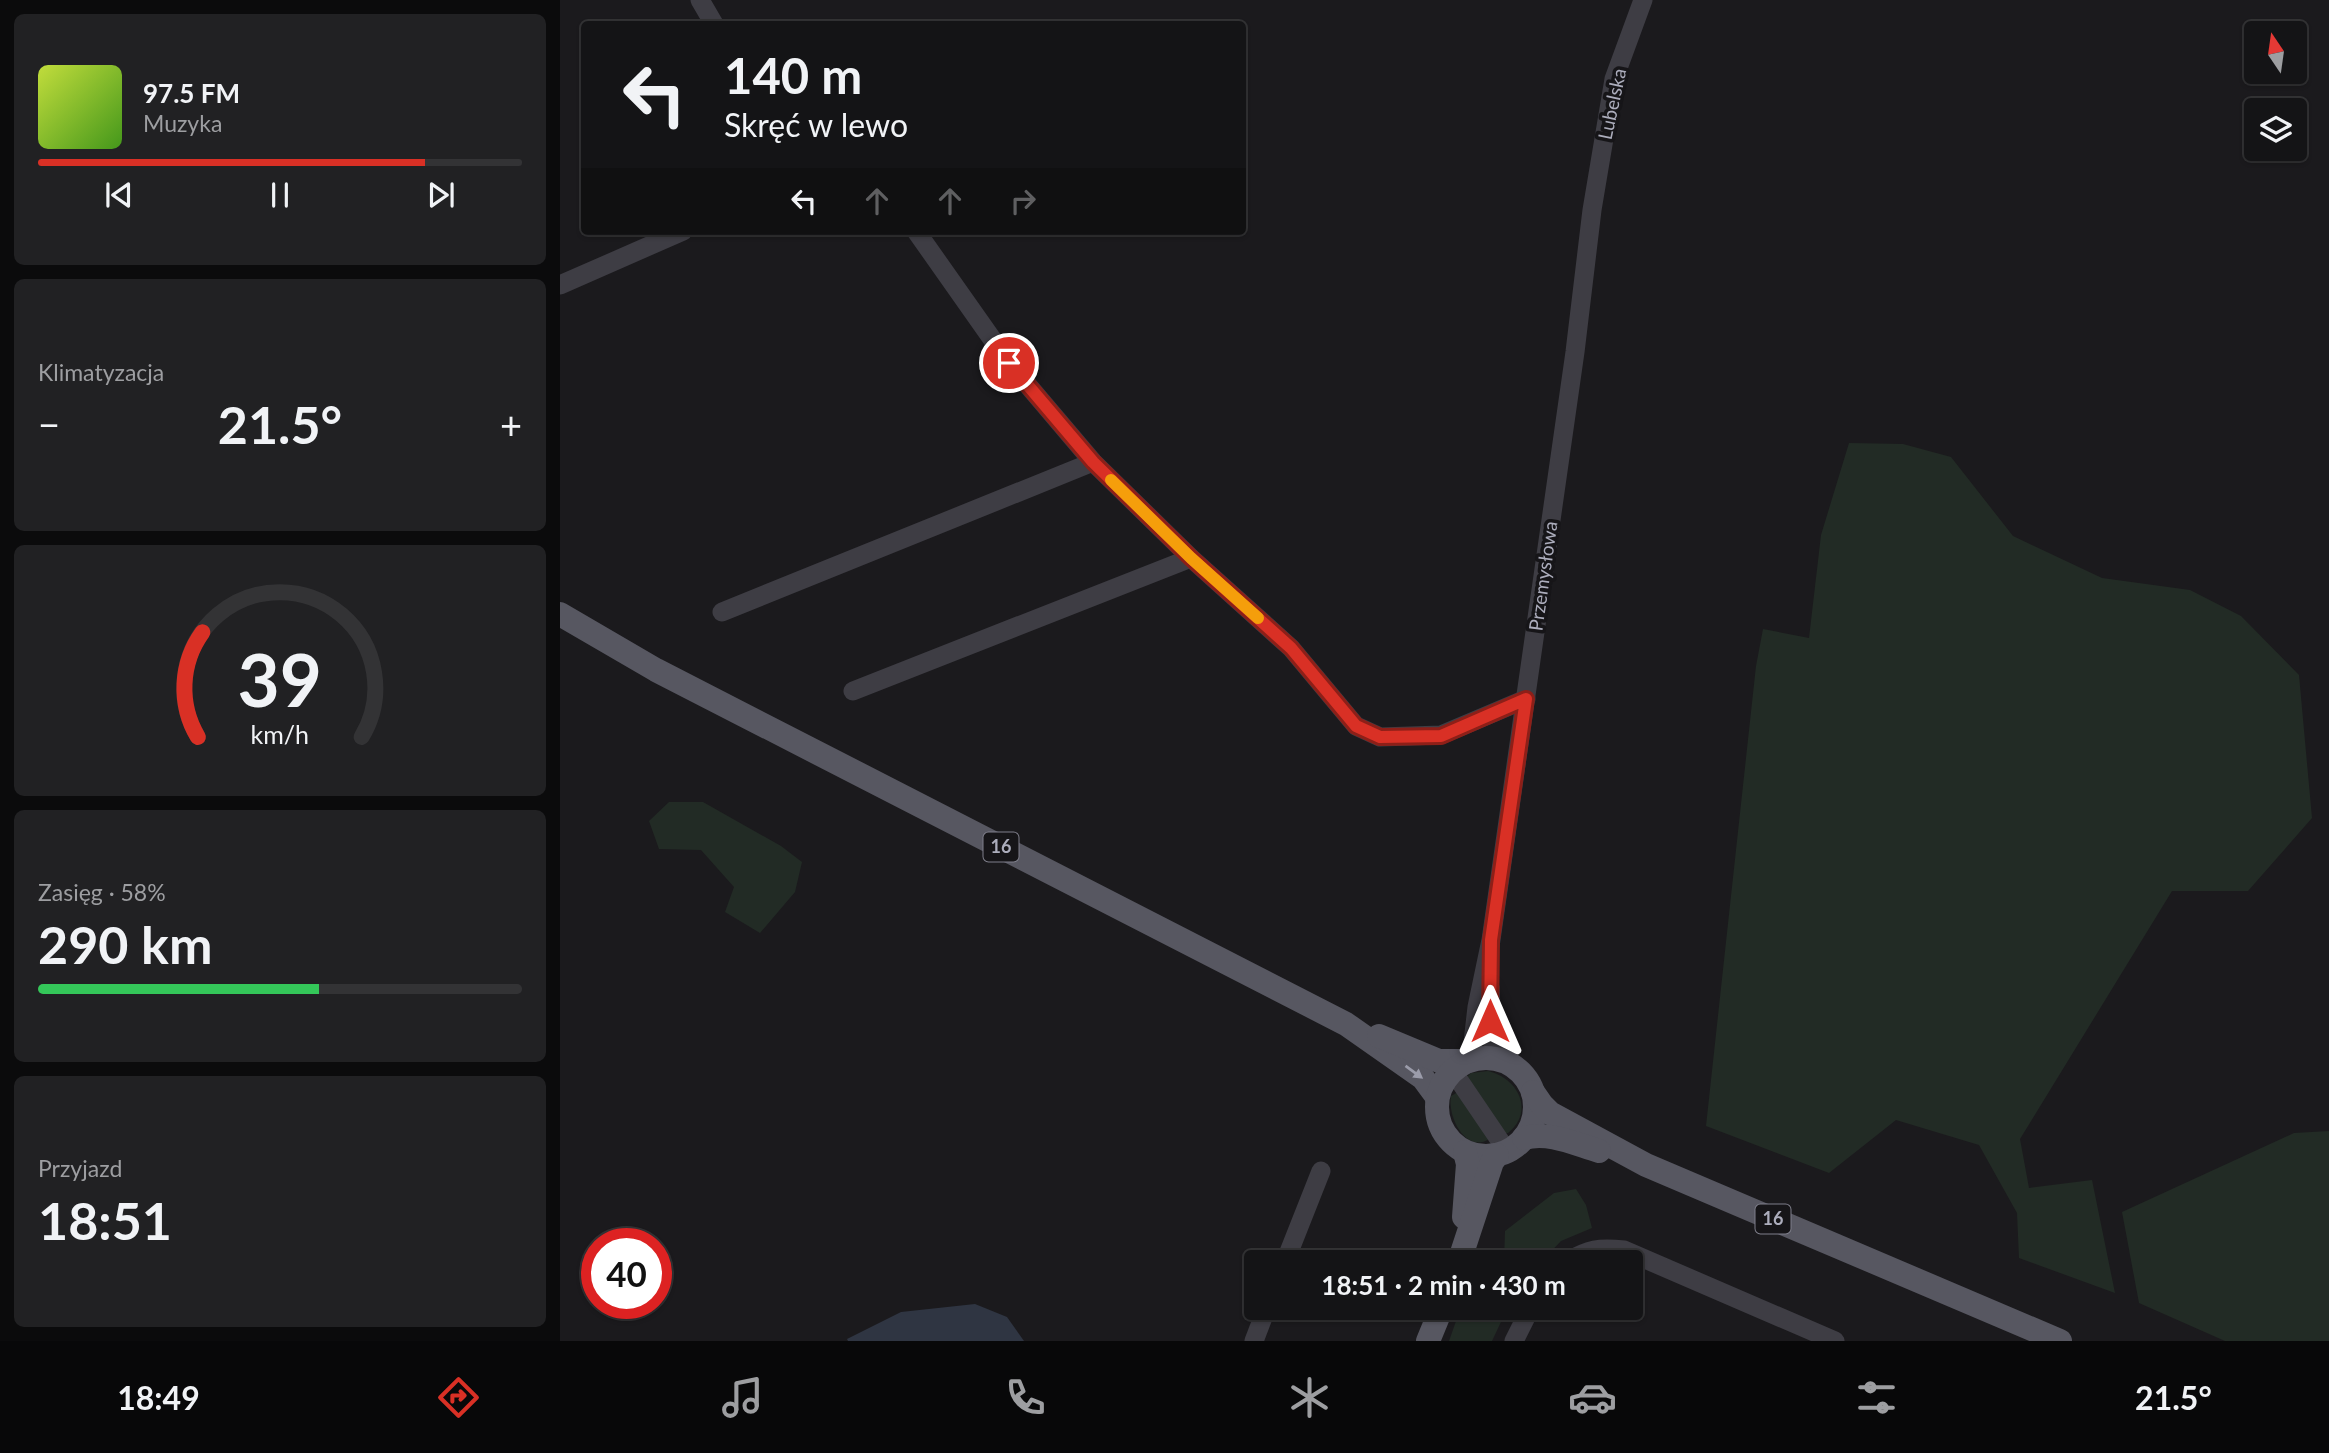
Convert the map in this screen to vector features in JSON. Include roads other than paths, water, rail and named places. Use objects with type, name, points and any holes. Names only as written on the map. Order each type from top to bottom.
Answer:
[{"type":"main road","name":"16","points":[[560,614],[656,670],[1346,1024],[1439,1061],[1459,1066],[1483,1057],[1499,1059],[1514,1066],[1526,1077],[1542,1105],[1550,1113],[1646,1165],[2060,1341]]},
{"type":"main road","name":"16","points":[[560,629],[656,670]]},
{"type":"main road","name":"16","points":[[1346,1024],[1423,1078],[1437,1097]]},
{"type":"main road","points":[[1459,1066],[1442,1083],[1437,1097],[1437,1114],[1441,1129],[1451,1142],[1465,1152],[1468,1164],[1462,1250]]},
{"type":"main road","points":[[1464,1250],[1509,1148],[1532,1124],[1535,1108],[1533,1091]]},
{"type":"main road","name":"16","points":[[1465,1152],[1480,1156],[1509,1148],[1535,1135],[1548,1135],[1646,1165]]},
{"type":"main road","points":[[1428,1341],[1437,1320]]},
{"type":"street","points":[[700,0],[713,21]]},
{"type":"street","name":"Lubelska","points":[[1592,211],[1614,79],[1643,0]]},
{"type":"street","name":"Przemysłowa","points":[[1459,1066],[1472,1051],[1477,1007],[1491,940],[1575,352],[1592,211]]},
{"type":"street","points":[[560,285],[673,235]]},
{"type":"street","points":[[919,235],[1009,363],[1093,462],[1191,558],[1291,648],[1356,726],[1380,737],[1441,736],[1526,699]]},
{"type":"street","points":[[722,612],[1093,462]]},
{"type":"street","points":[[853,691],[1191,558]]},
{"type":"street","name":"Przemysłowa","points":[[1491,940],[1490,1021],[1493,1045],[1499,1059]]},
{"type":"street","points":[[1459,1066],[1509,1148]]},
{"type":"street","points":[[1290,1250],[1321,1171]]},
{"type":"street","points":[[1591,1250],[1602,1247],[1625,1250]]},
{"type":"street","points":[[1643,1258],[1835,1341]]},
{"type":"street","points":[[1254,1341],[1262,1320]]},
{"type":"street","points":[[1514,1341],[1524,1320]]},
{"type":"water","points":[[975,1304],[1007,1317],[1024,1341],[847,1339],[901,1312]]}]
